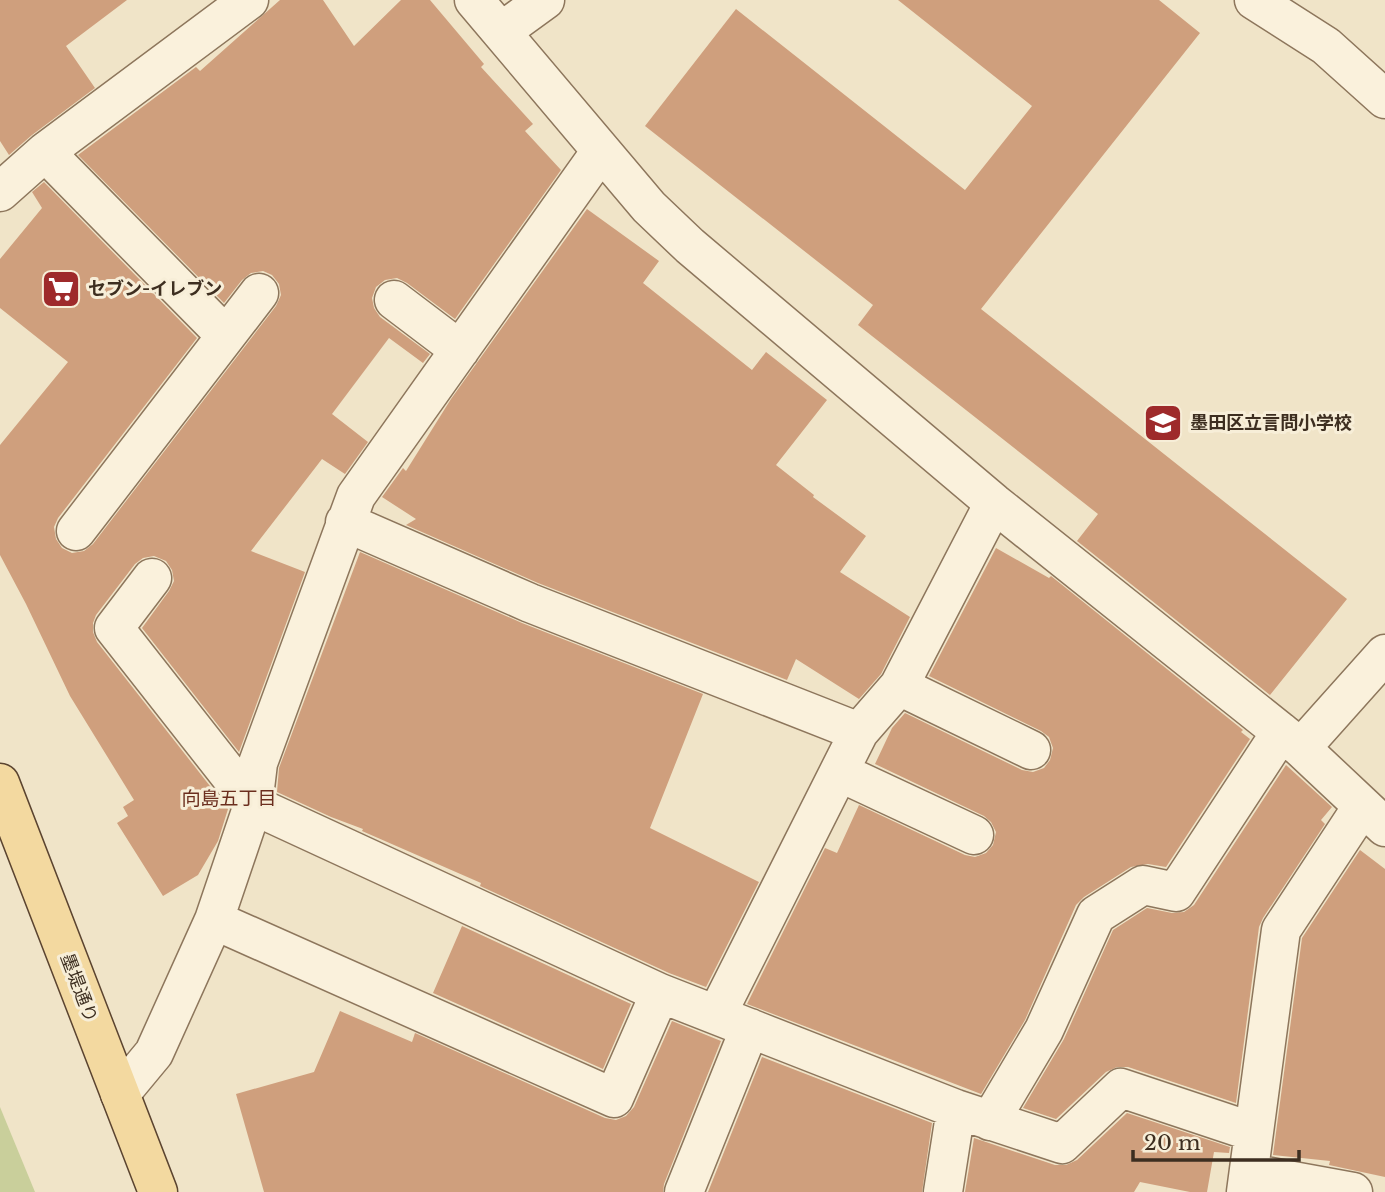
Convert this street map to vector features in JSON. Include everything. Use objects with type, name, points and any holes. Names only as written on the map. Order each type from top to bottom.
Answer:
[{"type":"main road","name":"墨堤通り","points":[[0,783],[158,1192]]},
{"type":"street","points":[[0,192],[45,152],[249,0]]},
{"type":"street","points":[[474,0],[649,207],[690,246],[994,503],[1291,740],[1373,817],[1281,930],[1248,1183],[1353,1192]]},
{"type":"street","points":[[500,32],[545,0]]},
{"type":"street","points":[[1254,0],[1326,46],[1385,99]]},
{"type":"street","points":[[120,1094],[154,1053],[214,920],[253,805],[258,763],[356,496],[601,151]]},
{"type":"street","points":[[45,152],[225,335]]},
{"type":"street","points":[[76,531],[259,293]]},
{"type":"street","points":[[394,300],[460,350]]},
{"type":"street","points":[[684,1192],[734,1021],[839,772],[859,732],[899,687],[994,503]]},
{"type":"street","points":[[345,522],[530,603],[859,732]]},
{"type":"street","points":[[152,578],[114,628],[253,805],[660,993],[973,1115],[1062,1144],[1121,1088],[1253,1132]]},
{"type":"street","points":[[943,1192],[973,1115],[1044,1030],[1096,915],[1143,885],[1176,892],[1291,740],[1385,654]]},
{"type":"street","points":[[899,687],[1031,750]]},
{"type":"street","points":[[839,772],[974,835]]},
{"type":"street","points":[[214,920],[614,1098],[660,993]]},
{"type":"green space","points":[[0,1107],[35,1192],[0,1192]]},
{"type":"building","points":[[0,0],[127,0],[66,46],[95,88],[9,155],[0,141]]},
{"type":"building","points":[[280,0],[323,0],[354,46],[401,0],[430,0],[484,64],[481,67],[533,124],[525,131],[561,170],[455,319],[397,278],[385,280],[376,287],[372,298],[380,317],[430,354],[423,363],[389,338],[332,414],[368,442],[345,474],[322,459],[251,551],[305,572],[239,752],[142,628],[174,581],[172,570],[166,561],[154,556],[143,558],[135,564],[96,615],[93,632],[97,642],[228,809],[218,841],[198,875],[163,896],[117,823],[128,816],[123,807],[134,800],[70,696],[0,555],[0,445],[68,362],[0,308],[0,259],[42,208],[32,192],[44,182],[197,338],[58,518],[54,527],[56,539],[62,548],[72,553],[84,551],[93,544],[276,306],[281,295],[279,284],[272,275],[263,271],[251,273],[242,280],[224,303],[78,155],[196,67],[200,71]]},
{"type":"building","points":[[898,0],[1159,0],[1200,33],[981,309],[1347,599],[1270,695],[1077,541],[1098,514],[858,325],[873,305],[645,126],[736,9],[965,190],[1032,106]]},
{"type":"building","points":[[587,209],[659,261],[643,283],[752,370],[766,352],[827,400],[776,465],[814,495],[813,497],[866,536],[840,572],[910,617],[881,674],[859,699],[796,659],[787,680],[538,583],[406,525],[416,519],[382,497],[403,468],[406,471],[451,399]]},
{"type":"building","points":[[996,548],[1049,578],[1051,576],[1243,730],[1241,732],[1250,739],[1166,867],[1148,864],[1131,867],[1076,905],[1025,1020],[981,1094],[747,1004],[825,848],[837,853],[859,805],[965,855],[975,857],[986,853],[993,845],[996,832],[984,816],[875,764],[892,728],[905,713],[1022,770],[1033,772],[1044,768],[1050,760],[1053,748],[1049,737],[1041,731],[929,676]]},
{"type":"building","points":[[360,552],[522,623],[703,694],[650,828],[759,882],[706,987],[669,973],[480,886],[481,883],[277,792],[279,768]]},
{"type":"building","points":[[1286,765],[1332,807],[1321,820],[1325,824],[1259,927],[1236,1103],[1128,1067],[1117,1067],[1106,1072],[1056,1119],[1023,1108],[1064,1039],[1113,930],[1147,908],[1172,913],[1184,912],[1194,905]]},
{"type":"building","points":[[1360,850],[1385,869],[1385,1177],[1329,1165],[1330,1161],[1273,1155],[1302,938]]},
{"type":"building","points":[[462,926],[631,1004],[603,1069],[433,993]]},
{"type":"building","points":[[340,1011],[412,1042],[415,1033],[605,1118],[616,1120],[626,1116],[634,1107],[672,1021],[721,1041],[663,1192],[264,1192],[236,1094],[314,1072]]},
{"type":"building","points":[[762,1057],[932,1123],[922,1192],[708,1192]]},
{"type":"building","points":[[1127,1113],[1230,1147],[1229,1153],[1214,1152],[1207,1192],[1190,1192],[1140,1182],[1134,1192],[965,1192],[974,1138],[1055,1165],[1066,1165],[1077,1160]]},
{"type":"place","name":"セブン-イレブン","points":[[61,289]]},
{"type":"place","name":"墨田区立言問小学校","points":[[1163,423]]},
{"type":"district","name":"向島五丁目","points":[[229,798]]}]
